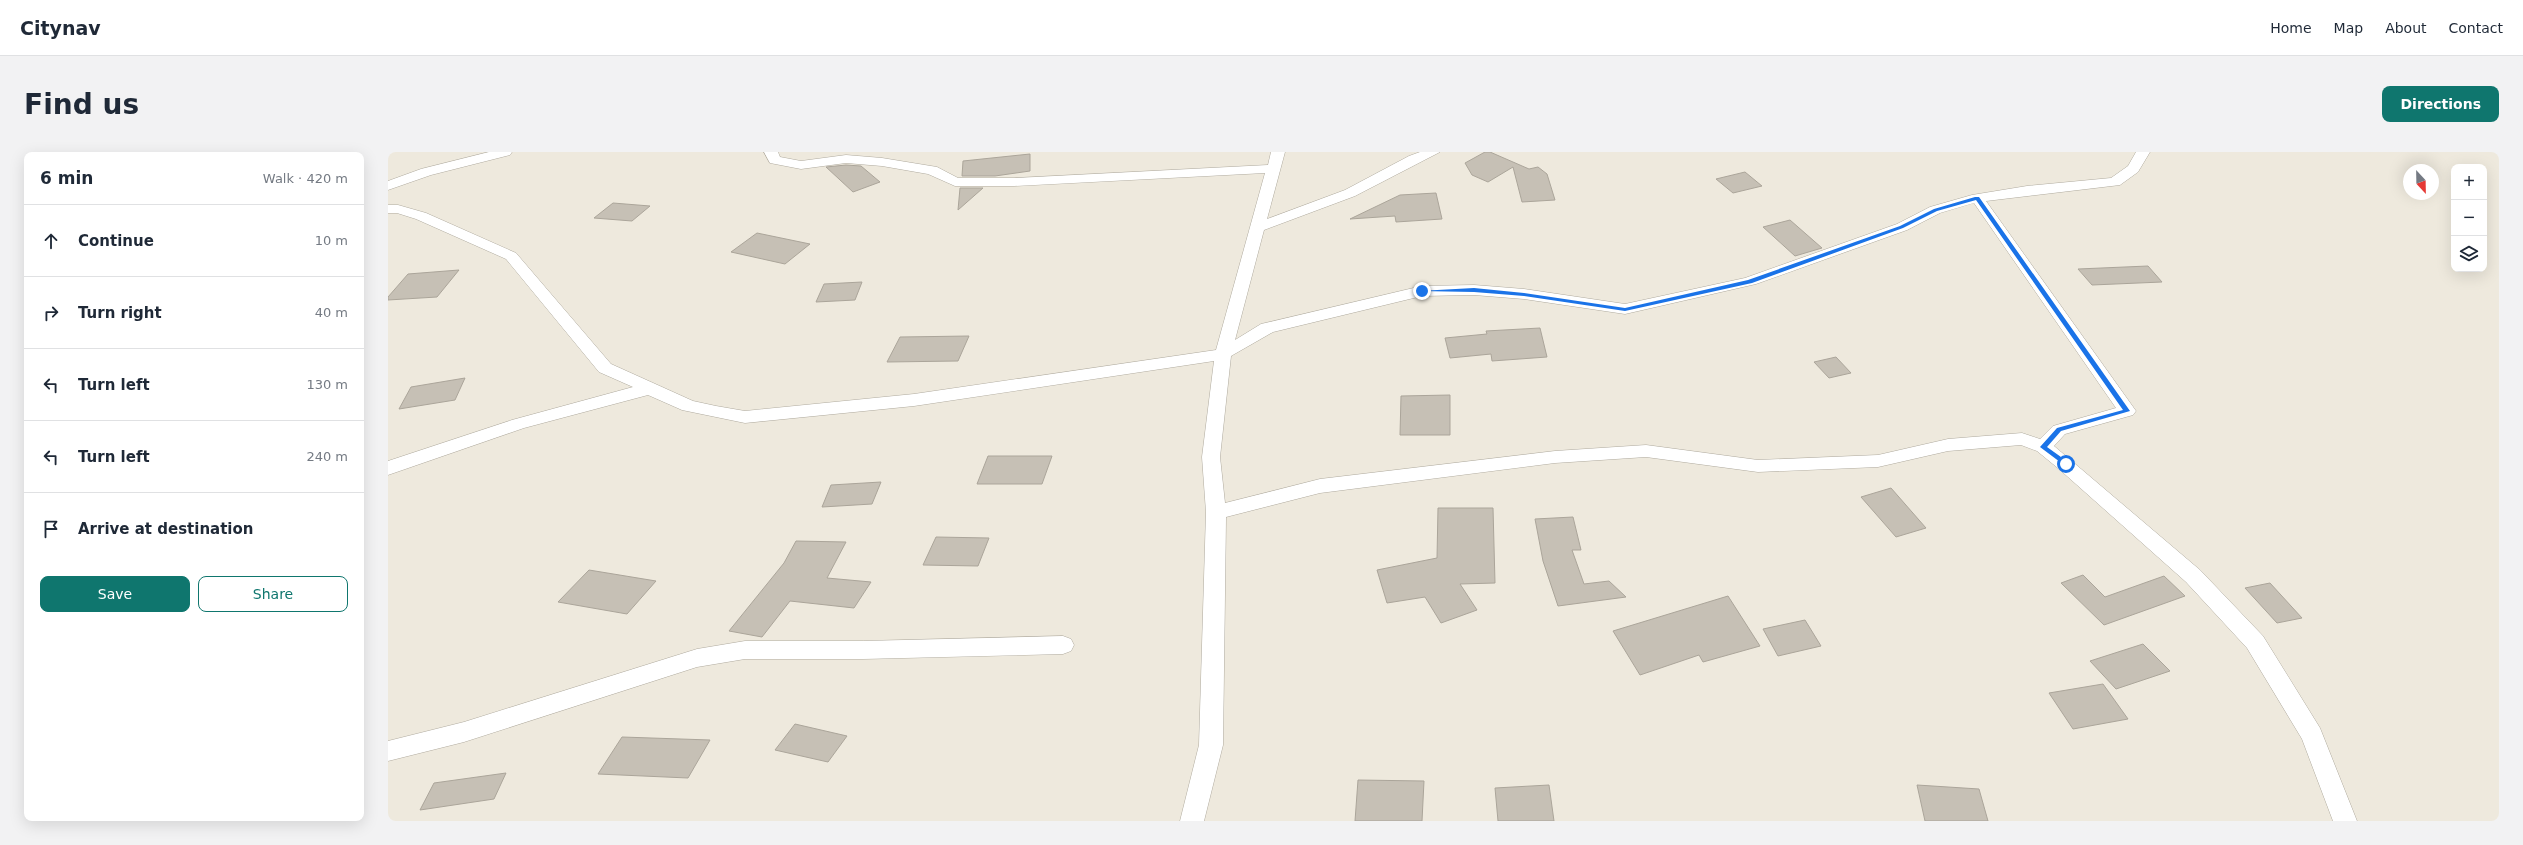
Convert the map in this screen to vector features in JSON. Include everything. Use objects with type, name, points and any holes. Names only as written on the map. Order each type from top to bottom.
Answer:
[{"type":"street","points":[[388,186],[426,172],[505,152]]},
{"type":"street","points":[[770,152],[775,160],[801,165],[846,159],[932,170],[955,182],[1014,182],[1276,160],[1256,228],[1235,316],[1223,354],[1211,457],[1216,512],[1210,745],[1192,821]]},
{"type":"street","points":[[1256,228],[1350,193],[1414,159],[1433,152]]},
{"type":"street","points":[[388,208],[421,216],[511,256],[605,368],[652,388],[688,406],[745,417],[914,400],[1223,354],[1267,328],[1422,291],[1474,290],[1524,294],[1625,310],[1750,281],[1888,232],[1935,210],[1977,198],[2027,190],[2115,182],[2134,169],[2143,152]]},
{"type":"street","points":[[1977,198],[2127,411],[2059,430],[2044,447]]},
{"type":"street","points":[[388,468],[518,424],[652,388]]},
{"type":"street","points":[[1216,512],[1320,486],[1555,457],[1646,451],[1758,466],[1878,461],[1948,444],[2022,439],[2044,447],[2066,464],[2193,576],[2255,642],[2312,735],[2345,821]]},
{"type":"street","points":[[388,751],[464,732],[697,658],[745,650],[863,650],[1063,645]]},
{"type":"building","points":[[1485,152],[1490,152],[1529,169],[1538,167],[1547,174],[1555,200],[1522,202],[1513,167],[1488,182],[1472,175],[1465,163]]},
{"type":"building","points":[[1030,154],[1030,171],[995,176],[962,176],[963,161]]},
{"type":"building","points":[[846,165],[861,166],[880,182],[853,192],[826,167]]},
{"type":"building","points":[[1745,172],[1762,186],[1733,193],[1716,179]]},
{"type":"building","points":[[960,188],[983,188],[958,210]]},
{"type":"building","points":[[1436,193],[1442,219],[1396,222],[1395,216],[1350,219],[1400,195]]},
{"type":"building","points":[[613,203],[650,206],[632,221],[594,218]]},
{"type":"building","points":[[1790,220],[1822,248],[1795,256],[1763,227]]},
{"type":"building","points":[[757,233],[810,244],[785,264],[731,252]]},
{"type":"building","points":[[2148,266],[2162,282],[2092,285],[2078,269]]},
{"type":"building","points":[[459,270],[437,297],[388,300],[388,297],[408,274]]},
{"type":"building","points":[[862,282],[855,300],[816,302],[824,284]]},
{"type":"building","points":[[1540,328],[1547,357],[1492,361],[1491,354],[1450,358],[1445,338],[1487,334],[1486,331]]},
{"type":"building","points":[[969,336],[958,361],[887,362],[900,337]]},
{"type":"building","points":[[1836,357],[1851,373],[1829,378],[1814,362]]},
{"type":"building","points":[[465,378],[455,400],[399,409],[411,387]]},
{"type":"building","points":[[1450,395],[1450,435],[1400,435],[1401,396]]},
{"type":"building","points":[[988,456],[1052,456],[1042,484],[977,484]]},
{"type":"building","points":[[881,482],[872,504],[822,507],[831,485]]},
{"type":"building","points":[[1891,488],[1926,528],[1896,537],[1861,497]]},
{"type":"building","points":[[1438,508],[1493,508],[1495,583],[1460,584],[1477,610],[1441,623],[1425,597],[1387,603],[1377,570],[1437,558]]},
{"type":"building","points":[[1573,517],[1581,550],[1572,550],[1584,584],[1609,581],[1626,597],[1558,606],[1543,561],[1535,519]]},
{"type":"building","points":[[936,537],[989,538],[978,566],[923,565]]},
{"type":"building","points":[[796,541],[846,542],[827,578],[871,582],[854,608],[790,601],[762,637],[729,631],[784,563]]},
{"type":"building","points":[[589,570],[656,581],[627,614],[558,602]]},
{"type":"building","points":[[2083,575],[2105,597],[2164,576],[2185,596],[2104,625],[2061,583]]},
{"type":"building","points":[[2270,583],[2302,618],[2277,623],[2245,588]]},
{"type":"building","points":[[1728,596],[1760,646],[1703,662],[1699,655],[1640,675],[1613,631]]},
{"type":"building","points":[[1805,620],[1821,646],[1778,656],[1763,629]]},
{"type":"building","points":[[2143,644],[2170,671],[2116,689],[2090,661]]},
{"type":"building","points":[[2103,684],[2128,719],[2073,729],[2049,693]]},
{"type":"building","points":[[795,724],[847,736],[828,762],[775,750]]},
{"type":"building","points":[[622,737],[710,740],[688,778],[598,774]]},
{"type":"building","points":[[506,773],[494,799],[420,810],[434,783]]},
{"type":"building","points":[[1358,780],[1424,781],[1422,821],[1355,821]]},
{"type":"building","points":[[1549,785],[1554,821],[1498,821],[1495,788]]},
{"type":"building","points":[[1917,785],[1979,789],[1988,821],[1925,821]]},
{"type":"route","points":[[1422,291],[1474,290],[1524,294],[1625,310],[1750,281],[1902,227],[1935,210],[1977,198],[2127,411],[2059,430],[2044,447],[2066,464]]}]
